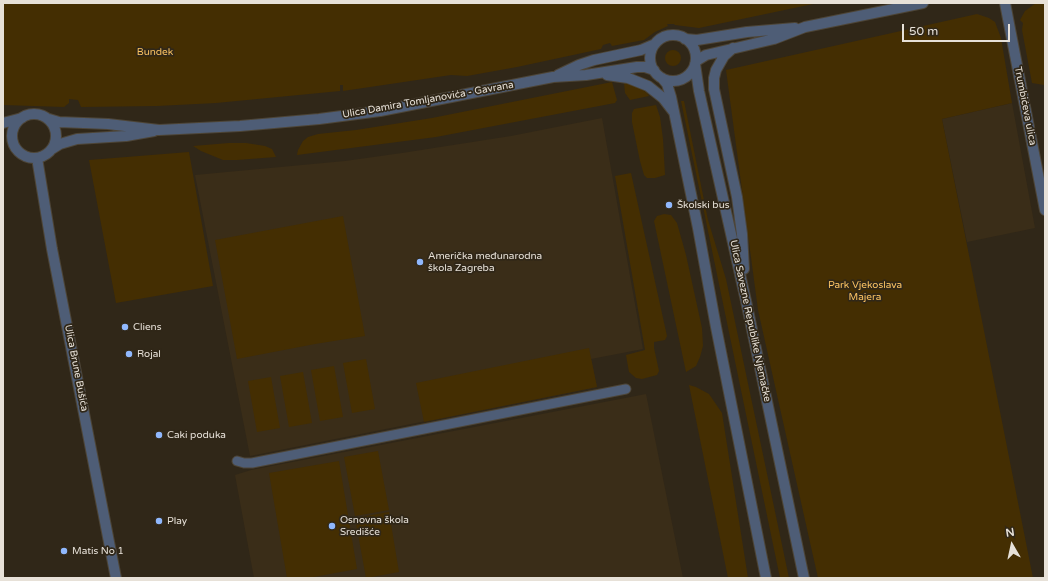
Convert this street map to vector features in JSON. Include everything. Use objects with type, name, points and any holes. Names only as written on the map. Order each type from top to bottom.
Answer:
[{"type":"street","points":[[766,578],[717,335],[698,228],[675,115],[669,90],[662,78],[654,70],[650,53],[655,44],[666,36],[672,35],[685,39],[697,40],[766,29],[805,27],[923,3]]},
{"type":"street","name":"Trumbićeva ulica","points":[[1005,3],[1045,210]]},
{"type":"street","points":[[695,63],[706,55],[774,39],[805,27]]},
{"type":"street","points":[[662,78],[675,81],[688,76],[695,63],[696,56],[692,46],[685,39]]},
{"type":"street","name":"Ulica Damira Tomljanovića - Gavrana","points":[[553,77],[594,60],[641,50],[655,44]]},
{"type":"street","points":[[733,48],[724,56],[716,70],[714,88],[740,215],[746,301]]},
{"type":"street","name":"Ulica Savezne Republike Njemačke","points":[[695,63],[699,91],[746,301],[804,578]]},
{"type":"street","name":"Ulica Damira Tomljanovića - Gavrana","points":[[37,158],[43,156],[60,144],[77,139],[126,136],[159,130],[240,126],[356,114],[402,107],[553,77],[597,74],[637,67],[645,67],[654,70]]},
{"type":"street","points":[[597,74],[640,82],[648,86],[663,98],[675,115]]},
{"type":"street","name":"Ulica Damira Tomljanovića - Gavrana","points":[[3,123],[22,118],[32,113],[58,122],[121,125],[159,130]]},
{"type":"street","points":[[17,150],[12,136],[13,129],[16,123],[22,118]]},
{"type":"street","points":[[49,119],[56,130],[55,143],[52,149]]},
{"type":"street","points":[[3,144],[30,157],[37,158]]},
{"type":"street","name":"Ulica Brune Bušića","points":[[37,158],[52,249],[116,578]]},
{"type":"street","points":[[237,461],[244,463],[260,461],[626,389]]},
{"type":"shaded area","points":[[1012,103],[1035,228],[967,242],[942,119]]},
{"type":"shaded area","name":"Američka međunarodna škola Zagreba","points":[[602,118],[643,349],[591,359],[597,387],[250,456],[195,175],[345,161],[511,136]]},
{"type":"shaded area","points":[[646,394],[683,578],[254,578],[235,475],[251,470]]},
{"type":"green space","name":"Bundek","points":[[3,3],[818,3],[699,28],[667,24],[668,26],[655,32],[644,40],[612,46],[610,43],[603,45],[601,49],[467,76],[451,75],[343,91],[343,85],[340,85],[340,91],[216,103],[157,106],[81,107],[78,100],[69,99],[69,103],[64,107],[3,105]]},
{"type":"green space","points":[[1036,3],[1045,3],[1044,85],[1032,83],[1022,30],[1023,23],[1020,20],[1025,11]]},
{"type":"green space","name":"Park Vjekoslava Majera","points":[[977,14],[989,18],[995,22],[1001,38],[1012,103],[942,119],[1033,578],[818,578],[758,310],[726,70]]},
{"type":"green space","points":[[670,50],[676,50],[681,55],[679,64],[676,66],[670,66],[665,61],[665,55]]},
{"type":"green space","points":[[612,82],[617,100],[615,103],[436,137],[297,155],[303,141],[308,137],[318,134],[356,130],[432,118]]},
{"type":"green space","points":[[624,83],[640,88],[649,96],[630,100],[625,93]]},
{"type":"green space","points":[[681,101],[684,101],[708,220],[726,279],[789,578],[780,578]]},
{"type":"green space","points":[[656,105],[660,117],[663,139],[665,175],[655,178],[647,178],[644,175],[640,161],[632,122],[632,113],[634,109]]},
{"type":"green space","points":[[246,143],[265,146],[272,149],[276,157],[223,160],[193,146]]},
{"type":"green space","points":[[189,152],[213,286],[116,303],[89,160]]},
{"type":"green space","points":[[631,173],[667,336],[665,340],[654,342],[659,371],[657,375],[642,379],[636,378],[629,372],[626,355],[645,350],[615,176]]},
{"type":"green space","points":[[664,214],[671,215],[677,223],[686,255],[702,328],[703,346],[700,357],[696,366],[686,372],[654,221],[657,216]]},
{"type":"green space","points":[[343,216],[365,336],[237,359],[215,240]]},
{"type":"green space","points":[[589,348],[597,387],[424,422],[416,383]]},
{"type":"green space","points":[[366,359],[375,409],[352,413],[343,363]]},
{"type":"green space","points":[[334,366],[343,417],[320,421],[311,370]]},
{"type":"green space","points":[[303,372],[312,423],[289,427],[280,376]]},
{"type":"green space","points":[[271,377],[280,428],[257,432],[248,381]]},
{"type":"green space","points":[[689,385],[709,394],[722,413],[748,578],[728,578]]},
{"type":"green space","points":[[378,451],[389,510],[355,516],[344,457]]},
{"type":"green space","points":[[339,461],[357,569],[308,578],[287,578],[269,473]]},
{"type":"green space","points":[[389,512],[399,572],[366,578],[355,518]]},
{"type":"place","name":"Školski bus","points":[[669,205]]},
{"type":"place","name":"Američka međunarodna škola Zagreba","points":[[420,262]]},
{"type":"place","name":"Cliens","points":[[125,327]]},
{"type":"place","name":"Rojal","points":[[129,354]]},
{"type":"place","name":"Caki poduka","points":[[159,435]]},
{"type":"place","name":"Play","points":[[159,521]]},
{"type":"place","name":"Osnovna škola Središće","points":[[332,526]]},
{"type":"place","name":"Matis No 1","points":[[64,551]]}]
